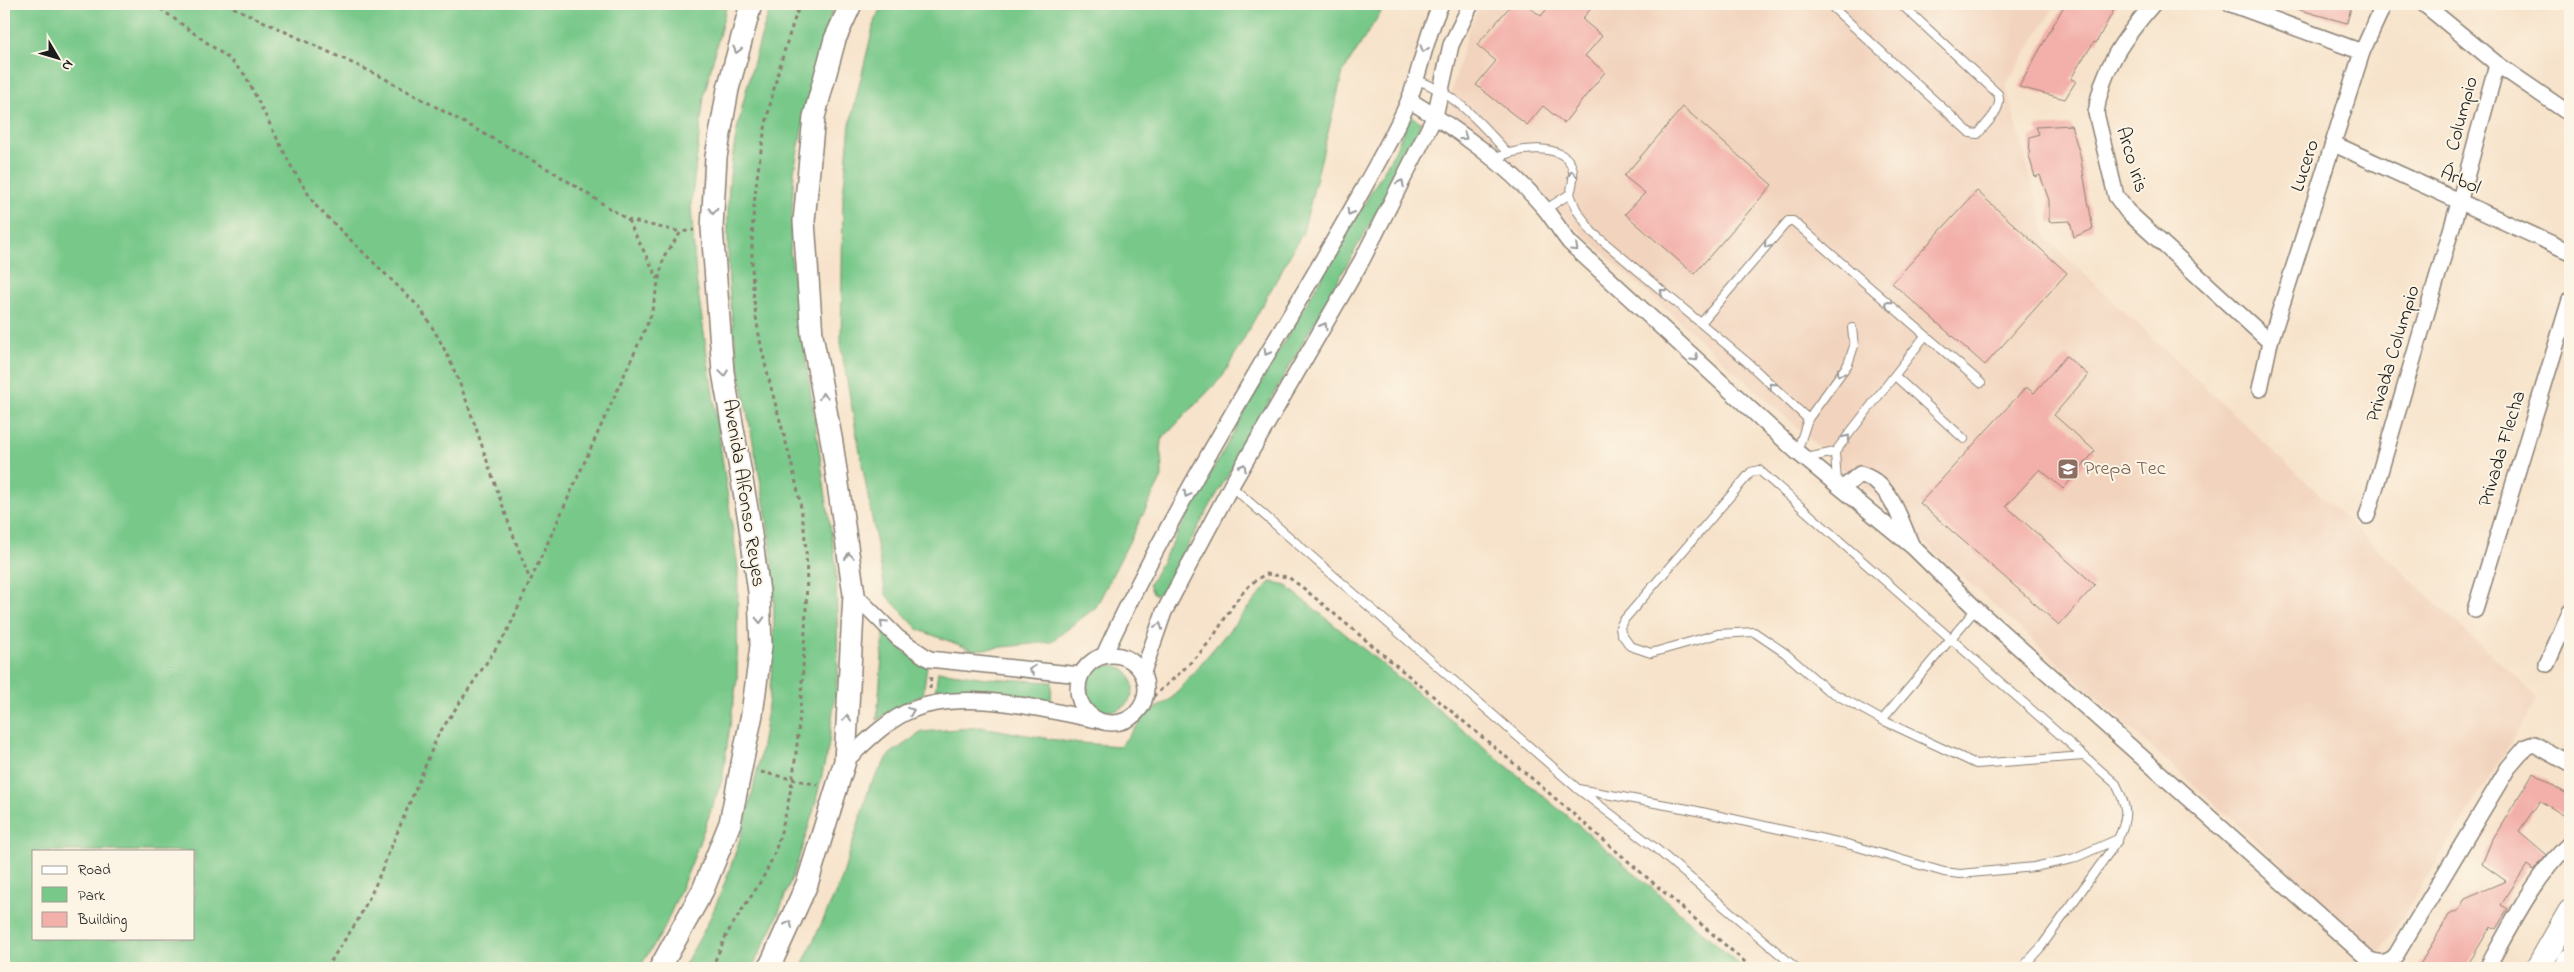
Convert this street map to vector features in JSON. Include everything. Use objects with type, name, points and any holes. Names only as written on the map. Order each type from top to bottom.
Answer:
[{"type":"main road","name":"Avenida Alfonso Reyes","points":[[660,968],[703,890],[730,823],[752,714],[761,646],[749,520],[723,372],[712,228],[716,157],[728,89],[751,4]]},
{"type":"main road","points":[[769,968],[807,884],[845,761],[854,594],[832,443],[812,335],[804,221],[814,117],[835,39],[851,4]]},
{"type":"main road","points":[[2538,968],[2570,912]]},
{"type":"main road","points":[[2567,968],[2570,960]]},
{"type":"street","points":[[1097,720],[1087,713],[1080,702],[1078,688],[1080,675],[1087,665],[1105,653],[1122,616],[1206,457],[1363,190],[1409,100],[1433,20],[1441,4]]},
{"type":"street","points":[[1143,672],[1164,612],[1231,486],[1362,260],[1435,116],[1452,45],[1471,4]]},
{"type":"street","name":"Arco Iris","points":[[2153,4],[2125,36],[2105,77],[2098,101],[2096,113],[2116,196],[2127,211],[2270,342]]},
{"type":"street","points":[[2231,4],[2362,52]]},
{"type":"street","name":"Lucero","points":[[2260,389],[2270,342],[2362,52],[2384,4]]},
{"type":"street","points":[[2424,4],[2497,64],[2570,114]]},
{"type":"street","name":"Columpio","points":[[2460,203],[2497,64]]},
{"type":"street","points":[[1409,100],[1501,155],[1546,209],[1570,243],[1800,455],[1840,485],[1913,547],[1976,609],[2368,959],[2380,963],[2388,962],[2396,955],[2517,756],[2526,747],[2534,744],[2570,764]]},
{"type":"street","name":"Árbol","points":[[2334,144],[2570,252]]},
{"type":"street","name":"Privada Columpio","points":[[2366,516],[2460,203]]},
{"type":"street","name":"Privada Flecha","points":[[2474,610],[2570,300]]},
{"type":"street","points":[[1840,485],[1860,474],[1871,478],[1884,487],[1913,547]]},
{"type":"street","points":[[854,594],[898,638],[933,660],[1080,675]]},
{"type":"street","points":[[2547,664],[2570,612]]},
{"type":"street","points":[[845,761],[904,713],[928,705],[987,700],[1109,723],[1122,722],[1133,716],[1141,707],[1146,696],[1146,684],[1143,672],[1135,662],[1123,656],[1105,653]]},
{"type":"street","points":[[2487,968],[2525,901],[2556,857],[2570,843]]},
{"type":"lane","points":[[1829,4],[1970,133],[1978,134],[1998,108],[2000,100],[1998,94],[1901,4]]},
{"type":"lane","points":[[1415,78],[1442,90],[1458,101],[1501,155],[1540,149],[1551,151],[1566,158],[1573,170],[1570,194],[1576,209],[1592,232],[1701,323],[1808,419]]},
{"type":"lane","points":[[1546,209],[1570,194]]},
{"type":"lane","points":[[1701,323],[1788,221],[1791,221],[1981,383]]},
{"type":"lane","points":[[1852,328],[1854,346],[1848,364],[1808,419],[1800,455],[1835,452],[1924,336]]},
{"type":"lane","points":[[1895,376],[1964,439]]},
{"type":"lane","points":[[1835,452],[1840,485]]},
{"type":"lane","points":[[2022,968],[2041,947],[2118,839],[2126,822],[2125,802],[2116,784],[1758,470],[1751,472],[1620,627],[1623,638],[1630,646],[1651,653],[1718,634],[1754,632],[1785,653],[1826,689],[1882,720],[1976,764],[2084,756]]},
{"type":"lane","points":[[1231,486],[1578,789],[1654,847],[1796,968]]},
{"type":"lane","points":[[1882,720],[1976,609]]},
{"type":"lane","points":[[1578,789],[1688,809],[1851,845],[1944,872],[1960,874],[2034,866],[2072,859],[2118,839]]},
{"type":"path","points":[[154,4],[228,58],[244,75],[291,166],[315,205],[418,306],[433,325],[469,406],[530,581]]},
{"type":"path","points":[[226,4],[380,76],[555,173],[628,220],[681,232],[712,228]]},
{"type":"path","points":[[712,968],[727,936],[773,857],[785,819],[792,779],[807,597],[806,551],[802,514],[757,323],[750,242],[765,128],[800,4]]},
{"type":"path","points":[[628,220],[658,279]]},
{"type":"path","points":[[326,968],[358,920],[376,886],[438,735],[507,632],[651,315],[664,256],[681,232]]},
{"type":"path","points":[[1141,707],[1195,658],[1210,640],[1246,587],[1266,574],[1288,578],[1391,659],[1752,968]]},
{"type":"path","points":[[928,705],[933,660]]},
{"type":"path","points":[[741,767],[836,789]]},
{"type":"shaded area","name":"Prepa Tec","points":[[1480,4],[2056,4],[2006,85],[2047,239],[2538,699],[2380,953],[1446,111],[1468,30]]},
{"type":"green space","points":[[4,4],[727,4],[704,96],[691,205],[696,278],[738,567],[737,679],[722,780],[691,865],[663,931],[639,968],[4,968]]},
{"type":"green space","points":[[771,4],[836,4],[830,17],[809,94],[794,171],[790,251],[836,565],[838,673],[828,749],[814,809],[796,867],[775,922],[752,968],[683,968],[711,916],[729,872],[744,825],[765,725],[771,674],[774,623],[773,574],[763,493],[732,321],[729,287],[728,199],[738,126]]},
{"type":"green space","points":[[883,4],[1386,4],[1343,72],[1303,232],[1223,376],[1161,440],[1162,477],[1096,607],[1051,642],[973,650],[919,630],[886,595],[841,348],[843,195],[850,124],[875,19]]},
{"type":"green space","points":[[1410,116],[1421,122],[1403,164],[1162,591],[1155,595],[1149,585],[1277,354],[1394,153]]},
{"type":"green space","points":[[1270,582],[1284,584],[1400,678],[1573,821],[1743,968],[801,968],[841,881],[870,785],[890,754],[922,732],[981,727],[1068,742],[1120,746],[1148,713],[1171,699]]},
{"type":"green space","points":[[884,632],[906,653],[927,666],[923,695],[898,706],[877,720]]},
{"type":"green space","points":[[1105,665],[1115,665],[1129,675],[1133,688],[1129,701],[1123,707],[1115,711],[1105,711],[1091,701],[1087,693],[1087,683],[1097,669]]},
{"type":"green space","points":[[938,671],[986,678],[1052,682],[1051,700],[983,691],[935,693]]},
{"type":"building","points":[[1512,4],[1525,4],[1541,16],[1551,4],[1595,4],[1582,19],[1602,36],[1585,56],[1605,72],[1564,123],[1543,106],[1527,125],[1476,85],[1496,61],[1477,45]]},
{"type":"building","points":[[2065,4],[2117,4],[2096,43],[2094,42],[2071,79],[2076,81],[2065,99],[2019,87]]},
{"type":"building","points":[[2294,4],[2352,4],[2347,23],[2293,8]]},
{"type":"building","points":[[1683,107],[1772,185],[1694,274],[1625,214],[1645,193],[1624,176]]},
{"type":"building","points":[[2071,125],[2080,155],[2093,229],[2074,237],[2070,221],[2049,222],[2049,200],[2040,175],[2035,177],[2029,156],[2030,137],[2039,134],[2036,127]]},
{"type":"building","points":[[1977,191],[2067,273],[1985,365],[1892,283]]},
{"type":"building","points":[[2066,356],[2088,375],[2054,415],[2095,451],[2063,489],[2040,469],[2006,506],[2095,585],[2059,625],[1920,503],[2026,387],[2034,393]]},
{"type":"building","points":[[2533,773],[2570,796],[2570,819],[2540,801],[2519,831],[2547,855],[2534,870],[2527,865],[2501,905],[2508,909],[2496,929],[2491,926],[2466,968],[2418,968],[2449,915],[2459,910],[2465,898],[2506,881],[2482,864],[2491,842]]},
{"type":"place","name":"Prepa Tec","points":[[2068,469]]}]
